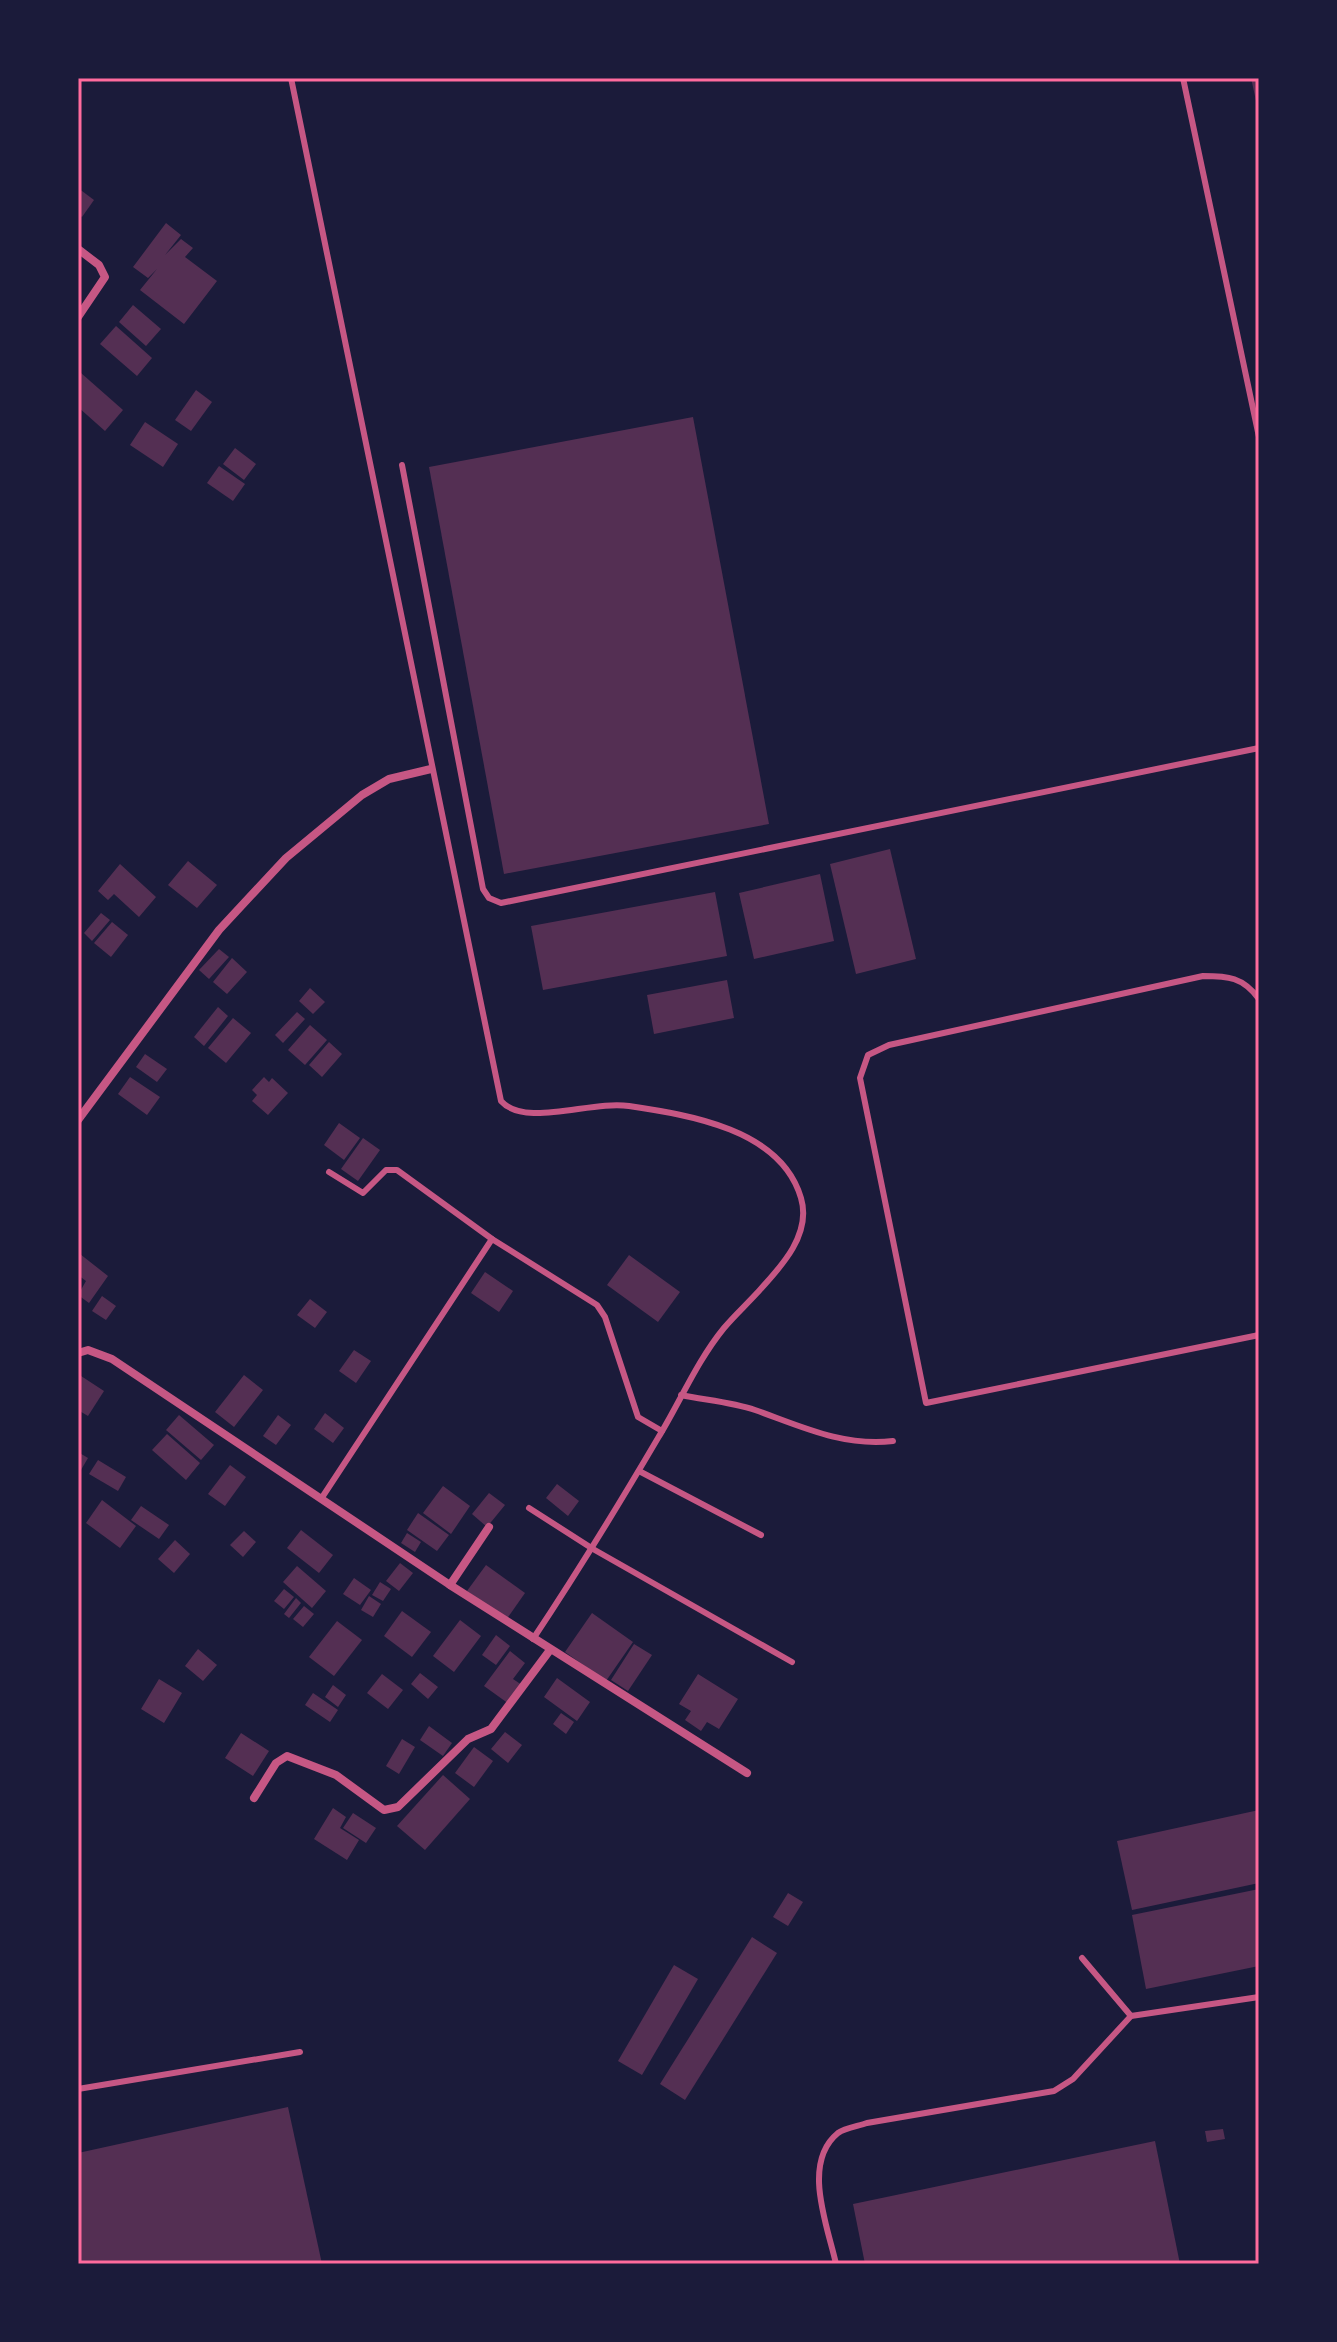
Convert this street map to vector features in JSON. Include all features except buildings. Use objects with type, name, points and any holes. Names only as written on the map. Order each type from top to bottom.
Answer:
[{"type":"street","points":[[78,249],[99,265],[105,277],[78,317]]},
{"type":"street","points":[[78,1120],[219,930],[286,858],[362,795],[389,779],[431,769]]},
{"type":"street","points":[[78,1353],[88,1350],[112,1359],[450,1585],[747,1773]]},
{"type":"street","points":[[450,1585],[489,1527]]},
{"type":"street","points":[[254,1798],[276,1763],[287,1756],[336,1775],[384,1810],[398,1807],[468,1739],[491,1729],[550,1650]]},
{"type":"lane","points":[[291,78],[501,1101],[507,1109],[525,1114],[622,1105],[714,1123],[744,1136],[775,1156],[794,1180],[802,1201],[802,1227],[789,1257],[722,1330],[593,1549],[533,1639]]},
{"type":"lane","points":[[1183,78],[1259,437]]},
{"type":"lane","points":[[402,465],[483,889],[489,898],[501,903],[1259,748]]},
{"type":"lane","points":[[1259,999],[1250,986],[1231,976],[1203,976],[889,1045],[868,1055],[860,1078],[926,1403],[1259,1335]]},
{"type":"lane","points":[[329,1172],[363,1193],[386,1170],[397,1170],[492,1239],[602,1309],[638,1417],[662,1431]]},
{"type":"lane","points":[[321,1499],[492,1239]]},
{"type":"lane","points":[[681,1395],[754,1410],[799,1429],[836,1438],[893,1441]]},
{"type":"lane","points":[[639,1471],[761,1535]]},
{"type":"lane","points":[[529,1508],[593,1549],[792,1662]]},
{"type":"lane","points":[[1082,1958],[1131,2016]]},
{"type":"lane","points":[[836,2264],[818,2171],[827,2148],[839,2132],[867,2123],[1054,2091],[1073,2079],[1131,2016],[1259,1997]]},
{"type":"lane","points":[[78,2089],[300,2052]]}]
